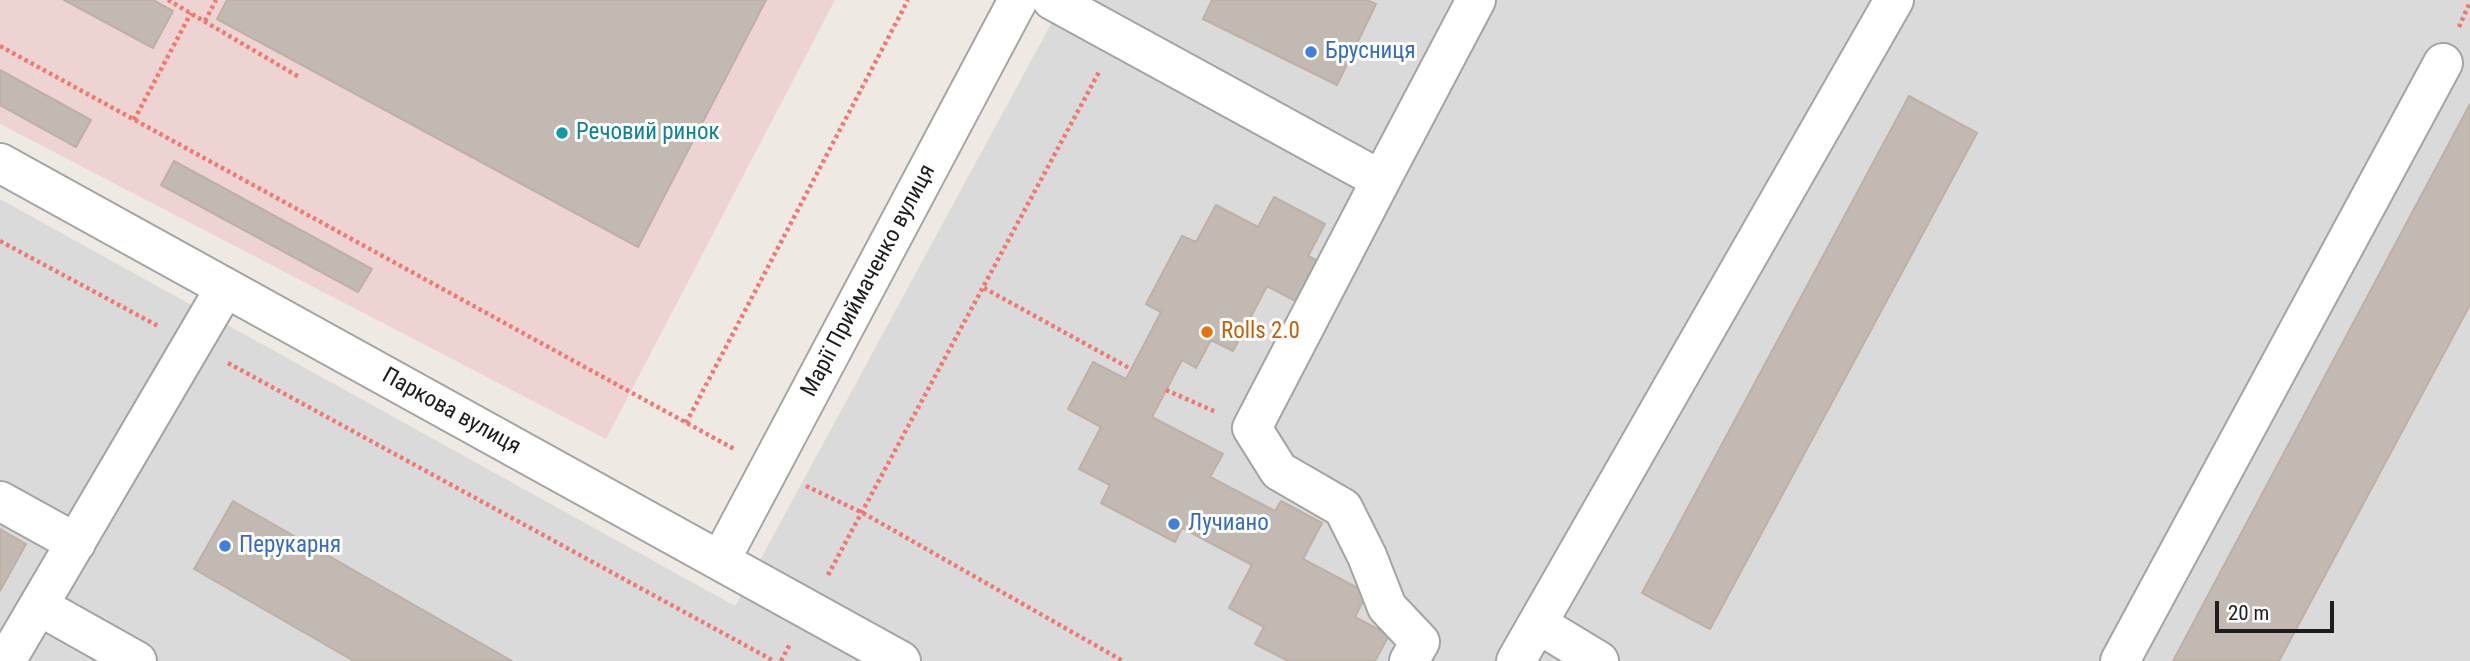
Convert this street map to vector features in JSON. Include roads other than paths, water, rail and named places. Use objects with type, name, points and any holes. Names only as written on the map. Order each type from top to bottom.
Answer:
[{"type":"street","name":"Марії Приймаченко вулиця","points":[[720,561],[1018,0]]},
{"type":"street","points":[[1052,0],[1381,180]]},
{"type":"street","points":[[1409,661],[1420,642],[1387,607],[1367,556],[1343,508],[1279,471],[1252,428],[1476,0]]},
{"type":"street","points":[[1516,661],[1894,0]]},
{"type":"street","points":[[2120,661],[2443,63]]},
{"type":"street","name":"Паркова вулиця","points":[[0,163],[896,660]]},
{"type":"street","points":[[6,661],[225,288]]},
{"type":"street","points":[[0,501],[76,543]]},
{"type":"street","points":[[39,606],[136,661]]},
{"type":"street","points":[[1538,624],[1599,661]]},
{"type":"place","name":"Брусниця","points":[[1311,52]]},
{"type":"place","name":"Речовий ринок","points":[[562,133]]},
{"type":"place","name":"Rolls 2.0","points":[[1207,332]]},
{"type":"place","name":"Лучиано","points":[[1174,524]]},
{"type":"place","name":"Перукарня","points":[[225,546]]}]
